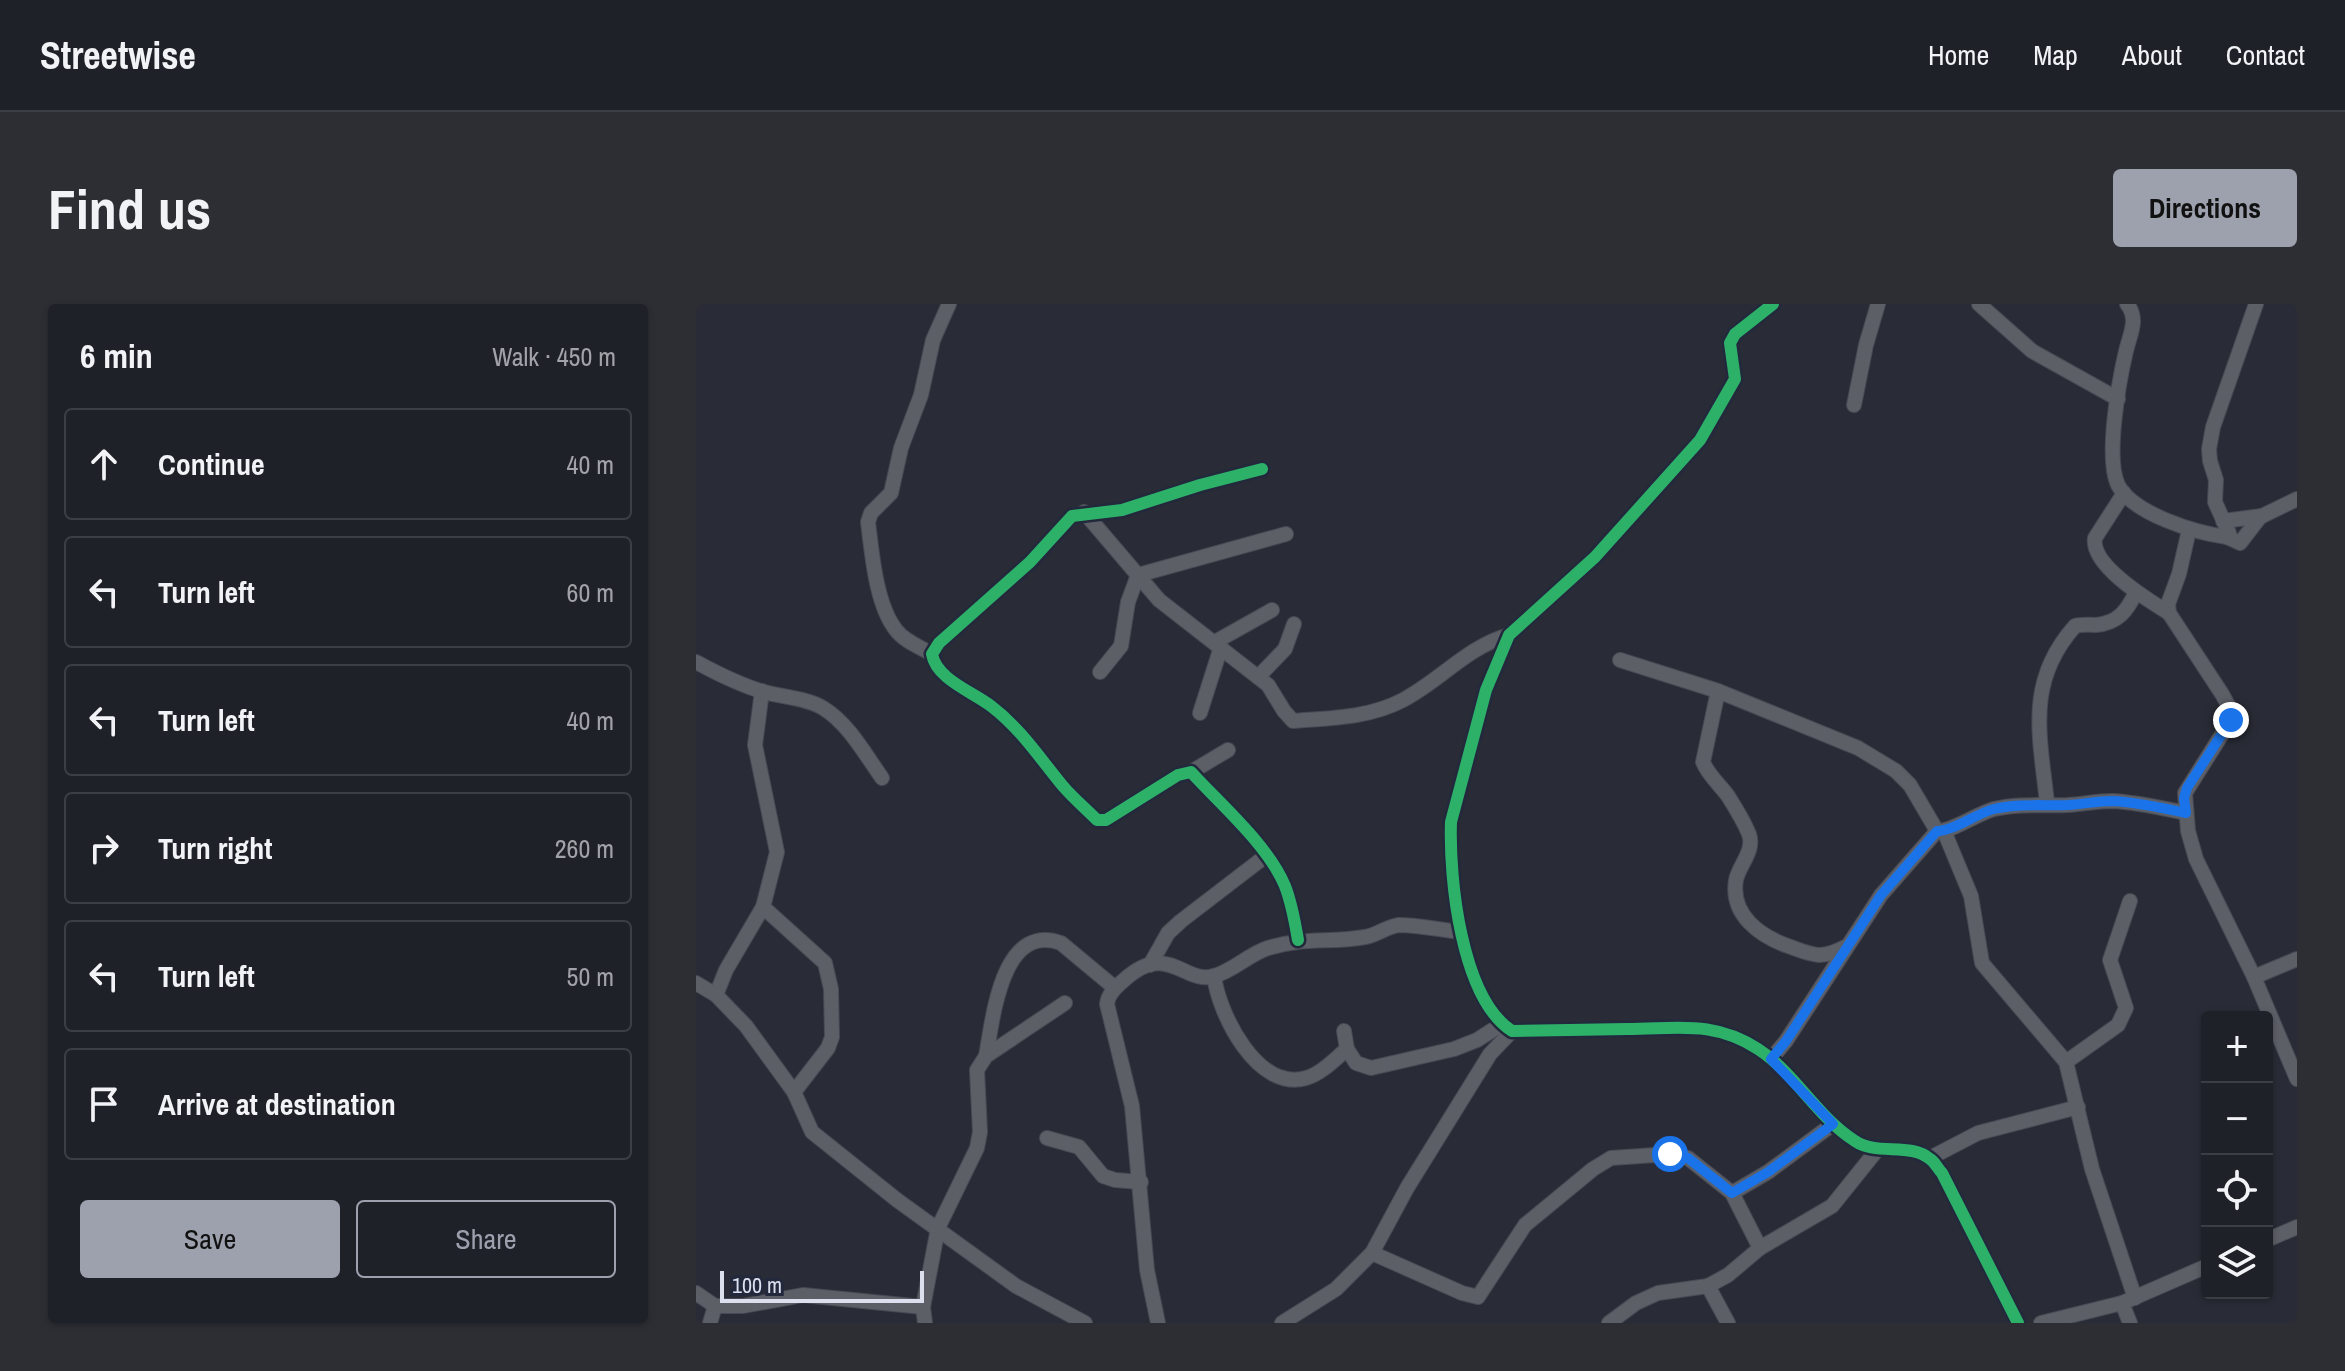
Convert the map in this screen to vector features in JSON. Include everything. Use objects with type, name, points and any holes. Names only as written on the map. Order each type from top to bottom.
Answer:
[{"type":"street","points":[[932,654],[894,629],[876,583],[868,522],[871,513],[891,493],[901,448],[921,395],[933,340],[949,304]]},
{"type":"street","points":[[1084,512],[1159,600],[1268,685],[1293,721],[1372,713],[1404,700],[1479,646],[1509,635],[1595,557],[1700,440],[1735,379],[1730,343],[1735,334],[1773,304]]},
{"type":"street","points":[[1854,405],[1878,304]]},
{"type":"street","points":[[1979,304],[2032,351],[2118,399]]},
{"type":"street","points":[[2127,304],[2134,315],[2134,323],[2125,352],[2111,454],[2115,476],[2124,493],[2134,503],[2189,530],[2227,537],[2240,543],[2262,516]]},
{"type":"street","points":[[2227,537],[2229,533],[2215,502],[2216,480],[2209,449],[2213,427],[2256,304]]},
{"type":"street","points":[[1228,750],[1191,772],[1178,775],[1106,820],[1097,820],[1064,788],[1019,730],[991,706],[949,678],[933,660],[932,654],[939,643],[1030,562],[1072,516],[1084,512],[1122,510],[1262,469]]},
{"type":"street","points":[[2124,493],[2093,544],[2105,564],[2136,592],[2169,613],[2222,694],[2231,716],[2226,730],[2187,788],[2184,798],[2188,831],[2196,859],[2254,977],[2297,1079]]},
{"type":"street","points":[[2223,521],[2262,516],[2297,499]]},
{"type":"street","points":[[2169,613],[2168,604],[2189,530]]},
{"type":"street","points":[[1138,575],[1286,534]]},
{"type":"street","points":[[1100,672],[1121,646],[1128,602],[1138,575]]},
{"type":"street","points":[[2047,803],[2038,701],[2043,681],[2075,626],[2100,624],[2119,618],[2128,609],[2136,592]]},
{"type":"street","points":[[1200,713],[1218,644],[1272,610]]},
{"type":"street","points":[[1258,677],[1285,649],[1294,624]]},
{"type":"street","points":[[1507,1028],[1483,995],[1460,932],[1450,843],[1451,822],[1486,690],[1509,635]]},
{"type":"street","points":[[1620,660],[1718,691],[1858,748],[1896,771],[1910,785],[1940,831],[1971,896],[1982,963],[2066,1062],[2129,1301],[2130,1323]]},
{"type":"street","points":[[696,662],[725,678],[821,706],[853,737],[882,778]]},
{"type":"street","points":[[716,995],[726,970],[763,907],[777,852],[755,745],[762,691]]},
{"type":"street","points":[[1718,691],[1703,762],[1728,796],[1750,836],[1751,845],[1736,880],[1736,900],[1741,912],[1757,933],[1767,939],[1816,956],[1827,956],[1845,947]]},
{"type":"street","points":[[1191,772],[1267,855],[1284,884],[1298,940]]},
{"type":"street","points":[[1771,1059],[1786,1041],[1881,895],[1940,831],[1974,815],[2047,803],[2065,805],[2111,801],[2186,813]]},
{"type":"street","points":[[1150,965],[1168,933],[1267,855]]},
{"type":"street","points":[[2066,1062],[2118,1025],[2126,1008],[2110,960],[2130,901]]},
{"type":"street","points":[[763,907],[825,963],[831,989],[832,1037],[828,1048],[794,1092]]},
{"type":"street","points":[[1158,1323],[1147,1270],[1132,1106],[1107,1004],[1115,988],[1130,974],[1165,962],[1204,977],[1214,976],[1265,949],[1298,940],[1367,937],[1397,925],[1460,932]]},
{"type":"street","points":[[925,1323],[923,1307],[938,1228],[977,1148],[980,1132],[977,1070],[986,1056],[1002,977],[1011,962],[1032,942],[1053,940],[1061,943],[1115,988]]},
{"type":"street","points":[[2254,977],[2297,959]]},
{"type":"street","points":[[1214,976],[1237,1040],[1261,1065],[1283,1079],[1305,1078],[1347,1049]]},
{"type":"street","points":[[698,988],[716,995],[746,1026],[794,1092],[812,1132],[897,1200],[1016,1286],[1085,1323]]},
{"type":"street","points":[[986,1056],[1065,1003]]},
{"type":"street","points":[[1344,1031],[1347,1049],[1356,1063],[1371,1068],[1454,1049],[1507,1028],[1637,1029],[1686,1025],[1728,1034],[1771,1059],[1833,1124],[1857,1143],[1877,1150],[1917,1152],[1930,1158],[1942,1173],[2018,1323]]},
{"type":"street","points":[[1282,1323],[1336,1289],[1372,1253],[1407,1188],[1507,1028]]},
{"type":"street","points":[[1930,1158],[1978,1133],[2078,1107]]},
{"type":"street","points":[[1732,1193],[1768,1172],[1833,1124]]},
{"type":"street","points":[[1047,1138],[1079,1147],[1103,1176],[1141,1182]]},
{"type":"street","points":[[1609,1323],[1636,1303],[1658,1293],[1708,1286],[1728,1275],[1760,1248],[1832,1206],[1877,1150]]},
{"type":"street","points":[[1372,1253],[1462,1293],[1478,1297],[1525,1225],[1593,1169],[1611,1158],[1670,1154],[1688,1158],[1732,1193],[1760,1248]]},
{"type":"street","points":[[2273,1237],[2297,1227]]},
{"type":"street","points":[[2041,1323],[2129,1301],[2201,1269]]},
{"type":"street","points":[[1708,1286],[1728,1323]]},
{"type":"street","points":[[696,1293],[715,1306],[743,1306],[803,1295],[923,1307]]},
{"type":"street","points":[[710,1323],[715,1306]]},
{"type":"cycle path","points":[[1773,304],[1735,334],[1730,343],[1735,379],[1700,440],[1595,557],[1509,635],[1486,690],[1451,822],[1453,874],[1462,935],[1481,992],[1495,1015],[1512,1031],[1694,1028],[1726,1034],[1742,1040],[1771,1059],[1829,1120],[1855,1141],[1873,1148],[1913,1151],[1930,1159],[1942,1173],[2018,1323]]},
{"type":"cycle path","points":[[1262,469],[1122,510],[1072,516],[1030,562],[939,643],[932,654],[940,671],[991,706],[1011,724],[1066,789],[1097,820],[1106,820],[1178,775],[1191,772],[1243,826],[1277,871],[1290,900],[1298,940]]},
{"type":"route","points":[[1670,1154],[1688,1158],[1732,1193],[1768,1172],[1833,1124],[1771,1059],[1786,1041],[1881,895],[1937,831],[1944,831],[1974,815],[1997,809],[2047,803],[2065,805],[2111,801],[2186,813],[2184,798],[2187,788],[2231,720]]}]
